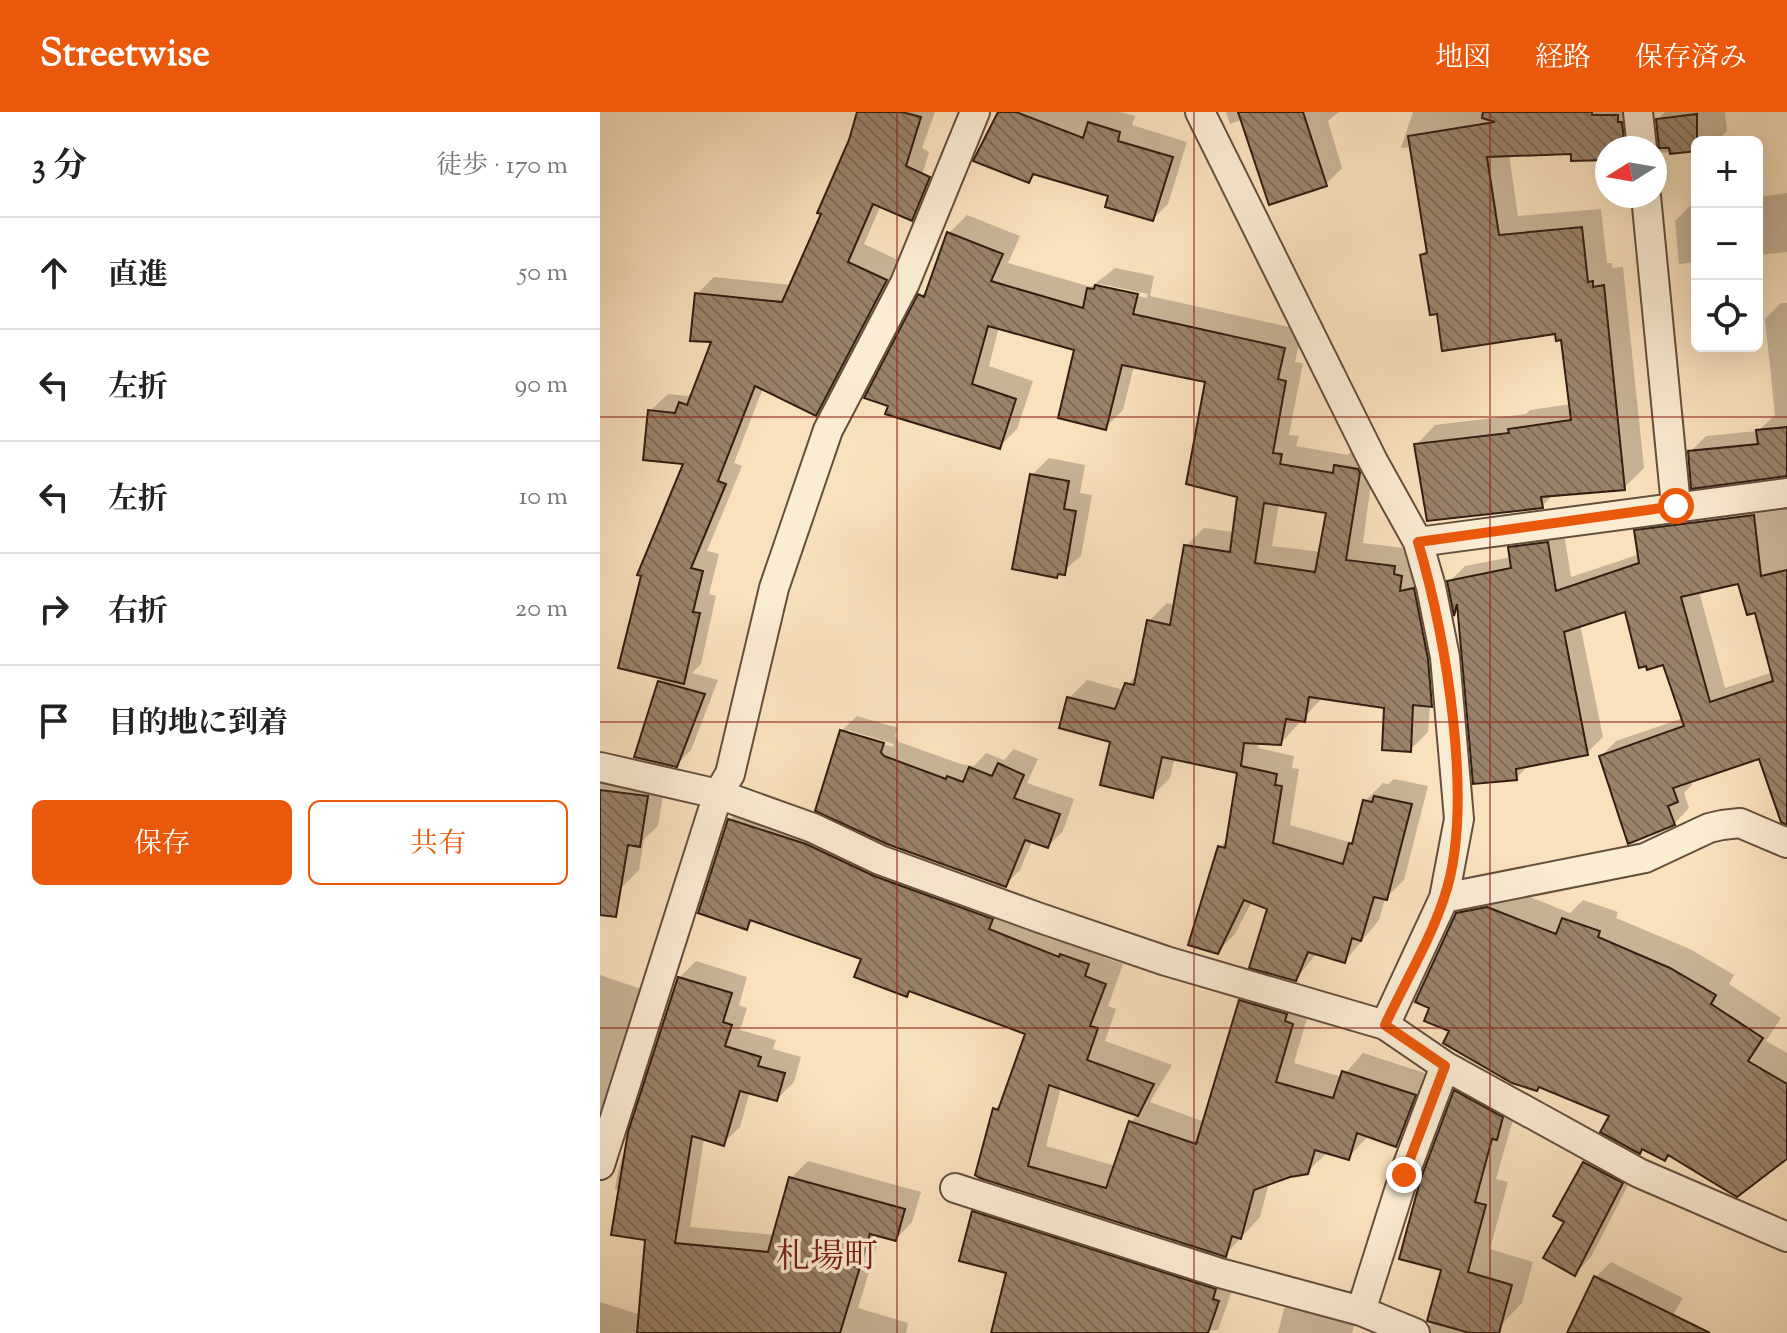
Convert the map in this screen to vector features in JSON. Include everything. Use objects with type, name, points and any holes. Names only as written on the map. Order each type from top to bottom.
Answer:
[{"type":"street","points":[[600,1165],[718,794],[730,774],[774,588],[828,430],[905,283],[975,112]]},
{"type":"street","points":[[1200,112],[1373,461],[1418,542],[1445,657],[1459,819],[1444,898],[1385,1025]]},
{"type":"street","points":[[1638,112],[1641,136]]},
{"type":"street","points":[[1647,208],[1676,506]]},
{"type":"street","points":[[1418,542],[1787,493]]},
{"type":"street","points":[[600,767],[718,794],[813,828],[880,860],[1040,918],[1195,970],[1385,1025],[1445,1066],[1639,1173],[1787,1237]]},
{"type":"street","points":[[1444,898],[1645,858],[1722,825],[1740,823],[1787,843]]},
{"type":"street","points":[[1361,1311],[1404,1175],[1445,1066]]},
{"type":"street","points":[[955,1188],[1220,1273],[1361,1311],[1415,1333]]},
{"type":"building","points":[[857,112],[902,112],[921,117],[906,166],[930,177],[912,221],[873,204],[848,262],[887,280],[816,416],[755,386],[718,481],[726,484],[691,568],[703,571],[693,612],[700,613],[684,684],[618,668],[641,576],[637,575],[683,464],[643,460],[648,410],[675,413],[679,402],[687,405],[711,342],[690,341],[695,293],[782,302],[821,214],[817,213],[849,140]]},
{"type":"building","points":[[998,112],[1016,112],[1083,138],[1088,122],[1120,132],[1118,141],[1173,157],[1153,221],[1105,207],[1108,196],[1033,174],[1029,183],[973,161]]},
{"type":"building","points":[[1238,112],[1303,112],[1327,186],[1269,205]]},
{"type":"building","points":[[1483,112],[1592,112],[1592,115],[1618,115],[1618,122],[1622,122],[1624,136],[1595,136],[1595,160],[1571,161],[1571,154],[1487,157],[1499,235],[1582,227],[1588,282],[1593,281],[1593,287],[1604,285],[1625,490],[1541,497],[1543,508],[1427,521],[1414,444],[1509,433],[1508,429],[1571,420],[1561,340],[1556,341],[1555,334],[1442,351],[1437,314],[1430,315],[1420,255],[1427,253],[1408,136],[1495,122],[1482,118]]},
{"type":"building","points":[[1697,114],[1697,136],[1691,136],[1691,152],[1670,154],[1667,136],[1658,136],[1656,119]]},
{"type":"building","points":[[947,232],[1003,254],[991,281],[1083,308],[1087,288],[1094,289],[1095,285],[1138,294],[1133,314],[1285,348],[1278,379],[1286,381],[1273,453],[1282,454],[1280,464],[1333,473],[1334,465],[1358,469],[1360,473],[1346,560],[1395,566],[1394,574],[1402,576],[1400,591],[1414,588],[1428,659],[1432,707],[1413,705],[1411,752],[1382,750],[1384,708],[1309,697],[1305,722],[1286,719],[1281,745],[1244,743],[1241,766],[1277,774],[1275,785],[1282,786],[1273,843],[1343,864],[1349,843],[1352,844],[1363,800],[1372,802],[1374,796],[1412,804],[1387,900],[1374,897],[1361,941],[1352,938],[1345,963],[1308,952],[1296,981],[1249,968],[1267,909],[1244,900],[1218,954],[1188,945],[1218,846],[1225,848],[1237,773],[1162,757],[1153,798],[1100,785],[1110,742],[1059,728],[1067,697],[1115,709],[1125,683],[1134,685],[1147,620],[1170,625],[1184,545],[1230,552],[1237,497],[1186,484],[1205,382],[1122,365],[1106,430],[1058,418],[1074,350],[988,326],[972,384],[1016,399],[1000,449],[885,414],[888,406],[864,398],[918,294],[924,297]],"holes":[[[1264,503],[1326,513],[1315,572],[1255,563]]]},
{"type":"building","points":[[1787,427],[1787,476],[1691,489],[1688,451],[1758,444],[1756,430]]},
{"type":"building","points":[[1030,474],[1069,481],[1064,509],[1076,511],[1065,575],[1058,574],[1057,578],[1012,569]]},
{"type":"building","points":[[1754,515],[1761,576],[1787,570],[1787,825],[1781,822],[1759,759],[1673,788],[1678,802],[1668,806],[1675,825],[1628,844],[1599,756],[1684,726],[1663,665],[1647,670],[1646,666],[1639,668],[1625,612],[1564,632],[1588,755],[1516,769],[1517,780],[1473,784],[1457,604],[1454,616],[1447,581],[1511,568],[1508,547],[1548,542],[1556,591],[1639,563],[1634,530]],"holes":[[[1738,584],[1747,615],[1755,613],[1773,681],[1710,702],[1681,597]]]},
{"type":"building","points":[[658,681],[705,694],[677,767],[634,757]]},
{"type":"building","points":[[840,730],[884,743],[881,752],[884,756],[946,779],[947,776],[963,782],[969,767],[992,776],[998,763],[1024,775],[1014,798],[1060,814],[1048,848],[1025,840],[1006,887],[887,844],[815,811]]},
{"type":"building","points":[[600,790],[648,796],[640,847],[628,845],[616,917],[600,915]]},
{"type":"building","points":[[728,819],[806,844],[874,876],[993,919],[989,929],[1059,957],[1060,954],[1089,964],[1085,976],[1106,984],[1090,1026],[1098,1028],[1087,1060],[1154,1084],[1138,1116],[1049,1085],[1028,1166],[1106,1188],[1129,1121],[1196,1144],[1239,1000],[1287,1014],[1285,1021],[1293,1024],[1276,1082],[1333,1098],[1342,1071],[1416,1095],[1396,1147],[1357,1133],[1349,1160],[1315,1150],[1308,1174],[1254,1190],[1241,1239],[1232,1236],[1226,1257],[980,1178],[975,1175],[993,1108],[998,1110],[1025,1034],[909,991],[907,997],[854,977],[861,959],[750,920],[747,930],[698,913]]},
{"type":"building","points":[[1487,907],[1556,934],[1562,918],[1600,931],[1598,937],[1670,968],[1716,995],[1711,1004],[1763,1038],[1748,1061],[1787,1084],[1787,1159],[1737,1197],[1668,1155],[1665,1161],[1642,1149],[1640,1154],[1600,1132],[1609,1116],[1539,1087],[1537,1091],[1512,1083],[1443,1043],[1449,1031],[1424,1021],[1429,1008],[1415,1002],[1456,913]]},
{"type":"building","points":[[678,977],[732,993],[723,1022],[732,1025],[725,1046],[761,1057],[758,1066],[785,1073],[777,1101],[740,1091],[724,1146],[692,1136],[675,1243],[768,1252],[789,1177],[905,1209],[896,1241],[870,1234],[840,1333],[637,1333],[645,1240],[611,1235],[628,1132]]},
{"type":"building","points":[[1454,1090],[1503,1117],[1497,1140],[1492,1139],[1475,1202],[1486,1205],[1468,1272],[1512,1285],[1499,1333],[1470,1333],[1427,1321],[1441,1270],[1399,1259],[1420,1181]]},
{"type":"building","points":[[1583,1162],[1623,1183],[1575,1276],[1543,1258],[1564,1222],[1553,1216]]},
{"type":"building","points":[[972,1211],[1216,1289],[1213,1299],[1219,1301],[1208,1333],[991,1333],[1006,1273],[959,1261]]},
{"type":"building","points":[[1594,1276],[1710,1333],[1567,1333]]},
{"type":"district","name":"札場町","points":[[827,1255]]},
{"type":"route","points":[[1404,1175],[1445,1066],[1385,1025],[1444,898],[1459,819],[1445,657],[1418,542],[1676,506]]}]
